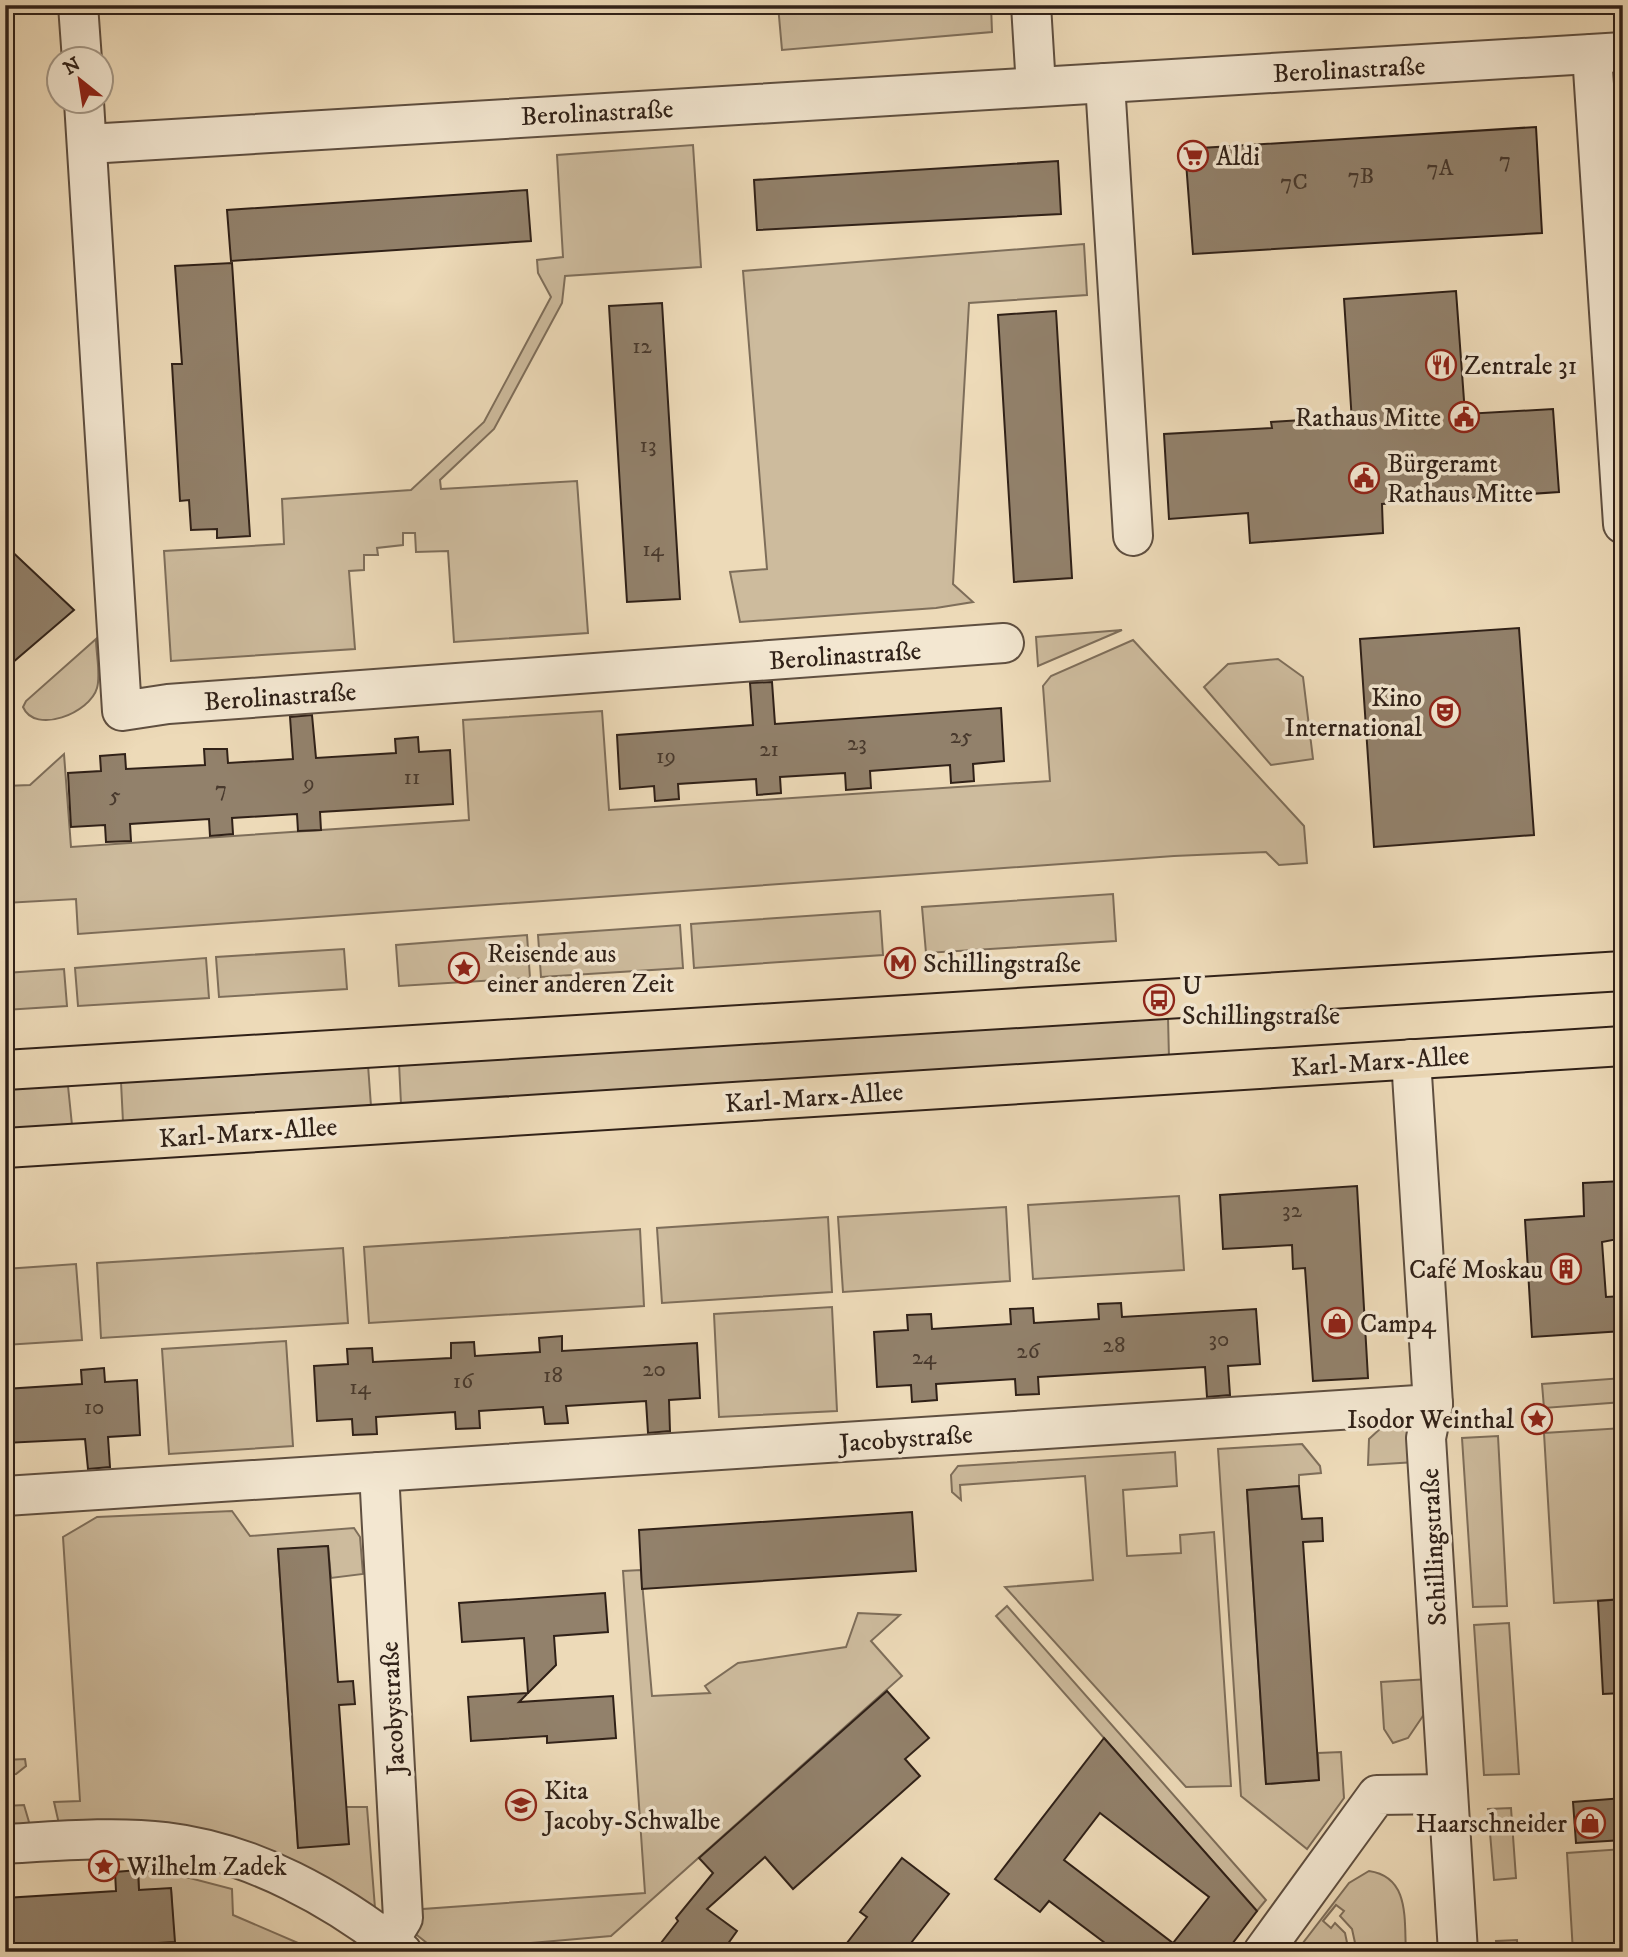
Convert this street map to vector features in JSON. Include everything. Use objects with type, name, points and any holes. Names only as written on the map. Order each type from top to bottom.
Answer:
[{"type":"main road","points":[[5,1070],[1623,971]]},
{"type":"main road","name":"Karl-Marx-Allee","points":[[5,1148],[1623,1046]]},
{"type":"street","points":[[78,5],[81,46]]},
{"type":"street","points":[[1031,5],[1036,87]]},
{"type":"street","name":"Berolinastraße","points":[[88,144],[1608,53],[1623,524]]},
{"type":"street","points":[[1105,83],[1133,536]]},
{"type":"street","name":"Berolinastraße","points":[[86,116],[122,711],[181,704],[1004,643]]},
{"type":"street","name":"Schillingstraße","points":[[1411,1059],[1433,1404],[1426,1438],[1458,1952]]},
{"type":"street","name":"Jacobystraße","points":[[5,1496],[1433,1404]]},
{"type":"street","name":"Jacobystraße","points":[[379,1472],[402,1918],[396,1946]]},
{"type":"street","points":[[1263,1952],[1377,1795],[1447,1794]]},
{"type":"street","points":[[5,1844],[166,1842],[218,1853],[271,1871],[375,1928],[396,1946]]},
{"type":"shaded area","points":[[778,5],[991,5],[992,32],[782,50]]},
{"type":"shaded area","points":[[693,145],[701,267],[565,276],[562,303],[494,429],[440,480],[441,489],[577,481],[588,633],[454,642],[448,551],[416,552],[415,533],[403,533],[403,545],[377,548],[378,555],[364,555],[364,570],[349,571],[355,649],[171,661],[164,551],[284,544],[282,499],[411,490],[484,422],[551,297],[538,273],[537,260],[563,257],[557,155]]},
{"type":"shaded area","points":[[1084,244],[1087,295],[969,303],[953,584],[973,602],[936,608],[740,622],[730,572],[767,569],[743,271]]},
{"type":"shaded area","points":[[1122,630],[1038,666],[1036,637]]},
{"type":"shaded area","points":[[96,639],[99,677],[92,697],[74,712],[62,717],[50,720],[29,715],[23,707],[26,701]]},
{"type":"shaded area","points":[[1133,640],[1304,826],[1307,863],[1279,865],[1266,852],[1174,856],[78,934],[76,899],[5,903],[5,786],[30,785],[64,754],[71,847],[469,820],[463,720],[602,711],[609,810],[1050,781],[1043,686],[1051,676]]},
{"type":"shaded area","points":[[1278,659],[1303,677],[1313,759],[1271,765],[1204,687],[1228,664]]},
{"type":"shaded area","points":[[1113,894],[1116,941],[926,953],[922,907]]},
{"type":"shaded area","points":[[880,911],[883,955],[694,968],[691,924]]},
{"type":"shaded area","points":[[680,925],[683,968],[541,977],[538,935]]},
{"type":"shaded area","points":[[527,935],[530,978],[399,986],[396,945]]},
{"type":"shaded area","points":[[344,949],[347,989],[219,997],[216,957]]},
{"type":"shaded area","points":[[206,958],[209,998],[78,1006],[75,968]]},
{"type":"shaded area","points":[[64,969],[67,1006],[5,1010],[5,973]]},
{"type":"shaded area","points":[[1168,1017],[1169,1058],[401,1104],[399,1063]]},
{"type":"shaded area","points":[[368,1065],[371,1106],[123,1122],[121,1082]]},
{"type":"shaded area","points":[[68,1086],[72,1125],[5,1130],[5,1089]]},
{"type":"shaded area","points":[[1179,1196],[1184,1270],[1033,1279],[1028,1205]]},
{"type":"shaded area","points":[[1006,1207],[1010,1281],[843,1292],[838,1217]]},
{"type":"shaded area","points":[[828,1217],[832,1292],[662,1303],[657,1228]]},
{"type":"shaded area","points":[[640,1229],[644,1306],[369,1323],[364,1247]]},
{"type":"shaded area","points":[[343,1248],[348,1323],[101,1338],[97,1263]]},
{"type":"shaded area","points":[[76,1264],[82,1340],[5,1345],[5,1269]]},
{"type":"shaded area","points":[[832,1307],[837,1411],[719,1417],[714,1314]]},
{"type":"shaded area","points":[[286,1341],[293,1446],[169,1454],[162,1349]]},
{"type":"shaded area","points":[[1623,1378],[1623,1402],[1544,1408],[1542,1384]]},
{"type":"shaded area","points":[[1382,1427],[1406,1430],[1412,1436],[1416,1462],[1368,1465],[1369,1439]]},
{"type":"shaded area","points":[[1623,1428],[1623,1599],[1554,1603],[1544,1433]]},
{"type":"shaded area","points":[[1498,1436],[1507,1606],[1473,1607],[1462,1438]]},
{"type":"shaded area","points":[[1302,1444],[1320,1466],[1321,1473],[1299,1475],[1299,1486],[1247,1490],[1266,1784],[1319,1780],[1318,1753],[1341,1752],[1344,1798],[1307,1849],[1241,1796],[1218,1449]]},
{"type":"shaded area","points":[[1175,1452],[1177,1486],[1123,1490],[1127,1556],[1181,1553],[1180,1535],[1214,1532],[1231,1786],[1186,1787],[1005,1587],[1093,1580],[1085,1476],[960,1485],[961,1500],[952,1492],[951,1475],[958,1466]]},
{"type":"shaded area","points":[[232,1511],[250,1536],[354,1528],[360,1537],[363,1574],[331,1578],[328,1546],[278,1550],[298,1847],[348,1844],[346,1807],[367,1807],[375,1908],[59,1824],[54,1802],[80,1801],[63,1537],[97,1517]]},
{"type":"shaded area","points":[[641,1570],[652,1696],[710,1693],[705,1686],[738,1663],[846,1647],[858,1613],[900,1615],[871,1641],[902,1676],[611,1936],[437,1951],[413,1932],[409,1910],[645,1893],[623,1571]]},
{"type":"shaded area","points":[[1007,1606],[1266,1900],[1257,1911],[996,1616]]},
{"type":"shaded area","points":[[1509,1623],[1519,1774],[1484,1775],[1474,1625]]},
{"type":"shaded area","points":[[1429,1679],[1431,1704],[1408,1738],[1393,1743],[1384,1729],[1381,1682]]},
{"type":"shaded area","points":[[25,1759],[26,1766],[16,1774],[5,1775],[5,1760]]},
{"type":"shaded area","points":[[24,1805],[29,1822],[23,1829],[5,1830],[5,1806]]},
{"type":"shaded area","points":[[1511,1808],[1516,1878],[1494,1880],[1488,1809]]},
{"type":"shaded area","points":[[1623,1849],[1623,1952],[1573,1952],[1567,1853]]},
{"type":"shaded area","points":[[138,1870],[182,1876],[232,1889],[233,1915],[319,1952],[18,1952],[174,1942],[171,1889],[139,1890]]},
{"type":"shaded area","points":[[1369,1871],[1382,1875],[1392,1882],[1398,1891],[1404,1913],[1406,1952],[1357,1952],[1352,1929],[1340,1916],[1344,1911],[1336,1905],[1323,1921],[1331,1928],[1335,1923],[1345,1933],[1349,1952],[1296,1952],[1349,1883]]},
{"type":"shaded area","points":[[1517,1940],[1518,1952],[1497,1952],[1496,1941]]},
{"type":"building","points":[[1536,127],[1542,233],[1193,254],[1185,149]]},
{"type":"building","points":[[1058,161],[1061,214],[757,230],[754,180]]},
{"type":"building","points":[[527,190],[531,241],[231,261],[227,210]]},
{"type":"building","points":[[232,263],[250,536],[217,538],[217,529],[191,530],[189,500],[180,501],[172,364],[182,364],[175,266]]},
{"type":"building","name":"Rathaus Mitte","points":[[1456,291],[1465,414],[1553,409],[1559,492],[1382,504],[1383,533],[1250,543],[1248,513],[1169,519],[1164,434],[1272,428],[1271,422],[1302,420],[1303,425],[1352,422],[1344,299]]},
{"type":"building","points":[[662,303],[680,599],[627,602],[609,306]]},
{"type":"building","points":[[1056,311],[1072,578],[1014,582],[998,315]]},
{"type":"building","points":[[5,545],[74,610],[5,669]]},
{"type":"building","name":"Kino International","points":[[1519,628],[1534,835],[1374,847],[1360,639]]},
{"type":"building","points":[[772,682],[775,724],[1001,708],[1004,761],[973,764],[974,781],[951,783],[950,765],[870,771],[871,788],[846,790],[845,773],[780,777],[781,793],[757,795],[756,779],[678,784],[679,799],[655,801],[654,786],[620,789],[617,735],[753,725],[750,683]]},
{"type":"building","points":[[312,715],[316,758],[396,753],[395,739],[418,737],[419,752],[450,750],[453,804],[320,812],[321,830],[298,831],[297,814],[232,818],[233,834],[210,836],[209,819],[130,824],[131,841],[106,842],[105,825],[71,827],[68,773],[101,771],[100,756],[125,754],[126,769],[205,765],[204,749],[227,749],[228,763],[293,759],[290,717]]},
{"type":"building","name":"Café Moskau","points":[[1623,1181],[1623,1238],[1602,1242],[1606,1297],[1623,1296],[1623,1331],[1532,1337],[1525,1220],[1584,1216],[1583,1183]]},
{"type":"building","name":"Camp4","points":[[1357,1186],[1368,1378],[1313,1381],[1305,1268],[1293,1269],[1292,1245],[1223,1249],[1220,1195]]},
{"type":"building","points":[[1121,1303],[1122,1317],[1256,1309],[1260,1364],[1228,1366],[1230,1395],[1207,1397],[1205,1367],[1038,1377],[1039,1394],[1016,1395],[1015,1379],[936,1384],[937,1400],[912,1402],[911,1385],[877,1387],[874,1332],[908,1330],[907,1315],[931,1314],[932,1329],[1011,1324],[1010,1309],[1033,1308],[1034,1323],[1099,1319],[1098,1304]]},
{"type":"building","points":[[562,1336],[562,1351],[697,1343],[700,1398],[669,1400],[670,1431],[648,1433],[646,1401],[566,1406],[568,1423],[545,1424],[543,1407],[479,1411],[480,1428],[456,1429],[455,1412],[376,1417],[377,1434],[353,1435],[352,1419],[317,1421],[314,1366],[348,1364],[347,1349],[372,1348],[373,1362],[451,1358],[451,1343],[474,1342],[475,1356],[540,1352],[539,1338]]},
{"type":"building","points":[[104,1368],[105,1382],[137,1380],[140,1435],[108,1437],[110,1467],[88,1469],[85,1439],[5,1443],[5,1389],[82,1384],[81,1370]]},
{"type":"building","points":[[1299,1486],[1302,1519],[1322,1518],[1323,1541],[1303,1542],[1319,1780],[1266,1784],[1247,1490]]},
{"type":"building","points":[[912,1512],[916,1571],[642,1589],[639,1530]]},
{"type":"building","points":[[328,1546],[338,1682],[353,1681],[355,1704],[339,1705],[349,1844],[298,1848],[278,1549]]},
{"type":"building","points":[[605,1593],[608,1632],[554,1636],[556,1665],[528,1693],[524,1638],[462,1642],[459,1603]]},
{"type":"building","points":[[1623,1599],[1623,1693],[1603,1694],[1598,1601]]},
{"type":"building","points":[[887,1691],[929,1738],[905,1759],[920,1776],[793,1889],[765,1857],[707,1909],[737,1931],[722,1952],[654,1952],[678,1921],[676,1918],[713,1873],[699,1858]]},
{"type":"building","points":[[528,1693],[519,1702],[613,1696],[616,1738],[547,1743],[547,1736],[471,1741],[468,1697]]},
{"type":"building","points":[[1104,1738],[1257,1911],[1226,1952],[1117,1952],[1049,1901],[1040,1912],[995,1879]],"holes":[[[1100,1813],[1209,1897],[1173,1943],[1064,1860]]]},
{"type":"building","points":[[1623,1798],[1623,1840],[1576,1843],[1573,1802]]},
{"type":"building","points":[[902,1858],[949,1894],[904,1952],[840,1952],[867,1917],[860,1912]]},
{"type":"building","points":[[138,1870],[139,1890],[171,1888],[175,1942],[5,1952],[5,1898],[116,1891],[115,1872]]},
{"type":"place","name":"Aldi","points":[[1193,156]]},
{"type":"place","name":"Zentrale 31","points":[[1441,365]]},
{"type":"place","name":"Rathaus Mitte","points":[[1464,417]]},
{"type":"place","name":"Bürgeramt Rathaus Mitte","points":[[1364,478]]},
{"type":"place","name":"Kino International","points":[[1445,712]]},
{"type":"place","name":"Schillingstraße","points":[[900,963]]},
{"type":"place","name":"Reisende aus einer anderen Zeit","points":[[464,968]]},
{"type":"place","name":"U Schillingstraße","points":[[1159,1000]]},
{"type":"place","name":"Café Moskau","points":[[1566,1269]]},
{"type":"place","name":"Camp4","points":[[1337,1323]]},
{"type":"place","name":"Isodor Weinthal","points":[[1537,1419]]},
{"type":"place","name":"Kita Jacoby-Schwalbe","points":[[521,1805]]},
{"type":"place","name":"Haarschneider","points":[[1590,1823]]},
{"type":"place","name":"Wilhelm Zadek","points":[[104,1866]]}]
